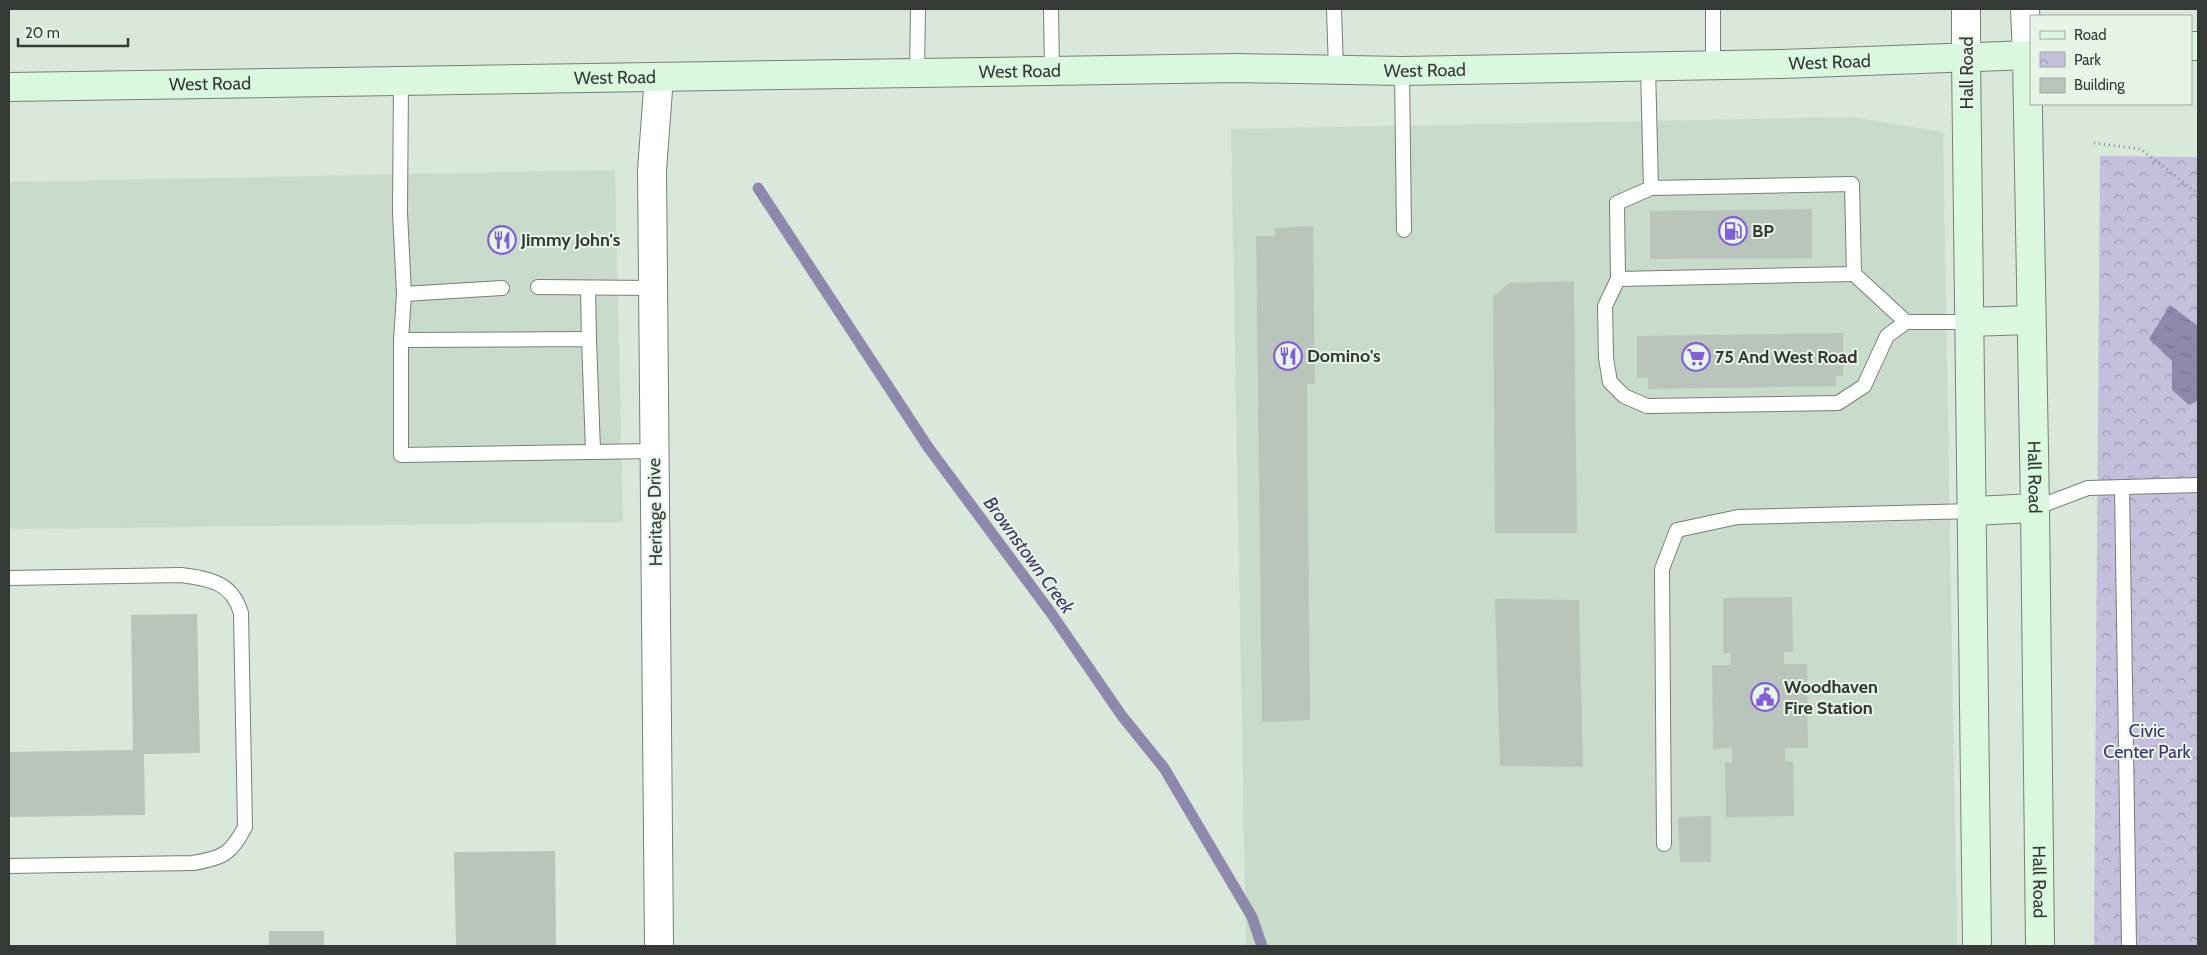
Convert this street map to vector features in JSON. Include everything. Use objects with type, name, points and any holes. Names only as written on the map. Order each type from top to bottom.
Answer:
[{"type":"main road","name":"West Road","points":[[9,87],[1052,71],[1402,71],[1966,59],[2029,55]]},
{"type":"main road","name":"Hall Road","points":[[2029,55],[2030,320],[2036,508],[2040,946]]},
{"type":"main road","name":"Hall Road","points":[[1966,59],[1969,322],[1974,511],[1977,946]]},
{"type":"main road","points":[[1969,322],[2030,320]]},
{"type":"main road","points":[[1974,511],[2036,508]]},
{"type":"street","name":"Hall Road","points":[[1966,9],[1966,59]]},
{"type":"street","name":"Hall Road","points":[[2025,9],[2029,55]]},
{"type":"street","name":"Heritage Drive","points":[[659,78],[652,170],[659,946]]},
{"type":"lane","points":[[917,73],[918,9]]},
{"type":"lane","points":[[1051,9],[1052,71]]},
{"type":"lane","points":[[1334,9],[1336,70]]},
{"type":"lane","points":[[1713,9],[1713,65]]},
{"type":"lane","points":[[1648,66],[1651,188]]},
{"type":"lane","points":[[1402,71],[1404,230]]},
{"type":"lane","points":[[401,81],[400,212],[404,294],[401,340],[401,455],[654,451]]},
{"type":"lane","points":[[1854,274],[1852,184],[1651,188],[1617,203],[1618,279],[1605,306],[1606,358],[1610,382],[1624,396],[1647,406],[1838,403],[1864,386],[1887,336],[1906,322],[1969,322]]},
{"type":"lane","points":[[1618,279],[1854,274],[1906,322]]},
{"type":"lane","points":[[538,287],[652,288]]},
{"type":"lane","points":[[404,294],[502,288]]},
{"type":"lane","points":[[588,288],[592,451]]},
{"type":"lane","points":[[401,340],[589,339]]},
{"type":"lane","points":[[2036,508],[2088,488],[2198,485]]},
{"type":"lane","points":[[2122,487],[2129,946]]},
{"type":"lane","points":[[1664,844],[1662,569],[1677,530],[1738,518],[1974,511]]},
{"type":"lane","points":[[9,578],[181,575],[201,578],[229,589],[237,600],[241,613],[245,827],[230,851],[219,857],[193,863],[9,866]]},
{"type":"path","points":[[2094,143],[2141,149],[2198,194]]},
{"type":"shaded area","points":[[1853,117],[1943,132],[1957,946],[1246,946],[1231,129]]},
{"type":"shaded area","points":[[615,170],[623,522],[9,529],[9,182]]},
{"type":"green space","name":"Civic Center Park","points":[[2100,156],[2198,157],[2198,946],[2094,946]]},
{"type":"water","points":[[2170,305],[2198,326],[2198,401],[2189,405],[2172,390],[2172,361],[2149,339]]},
{"type":"building","points":[[1812,209],[1812,258],[1650,259],[1650,211]]},
{"type":"building","points":[[1313,226],[1315,384],[1307,384],[1310,720],[1262,722],[1256,236],[1275,236],[1274,228]]},
{"type":"building","points":[[1574,281],[1577,533],[1495,533],[1493,297],[1509,283]]},
{"type":"building","points":[[1843,333],[1843,376],[1836,376],[1836,386],[1648,389],[1648,378],[1637,378],[1637,336]]},
{"type":"building","points":[[1792,597],[1793,652],[1784,652],[1784,664],[1807,664],[1808,748],[1785,748],[1785,761],[1793,761],[1794,816],[1726,817],[1725,762],[1732,762],[1732,748],[1713,749],[1712,665],[1731,665],[1730,653],[1723,653],[1723,598]]},
{"type":"building","points":[[1495,599],[1579,600],[1583,767],[1500,766]]},
{"type":"building","points":[[197,614],[200,753],[144,754],[145,815],[9,817],[9,752],[133,750],[131,615]]},
{"type":"building","points":[[1711,816],[1711,862],[1680,862],[1678,817]]},
{"type":"building","points":[[555,851],[556,946],[456,946],[454,852]]},
{"type":"building","points":[[269,931],[324,931],[324,946],[269,946]]},
{"type":"waterway","name":"Brownstown Creek","points":[[758,188],[928,447],[1051,613],[1122,716],[1164,768],[1252,917],[1262,946]]},
{"type":"place","name":"BP","points":[[1733,231]]},
{"type":"place","name":"Jimmy John's","points":[[502,240]]},
{"type":"place","name":"Domino's","points":[[1288,356]]},
{"type":"place","name":"75 And West Road","points":[[1696,357]]},
{"type":"place","name":"Woodhaven Fire Station","points":[[1765,697]]}]
